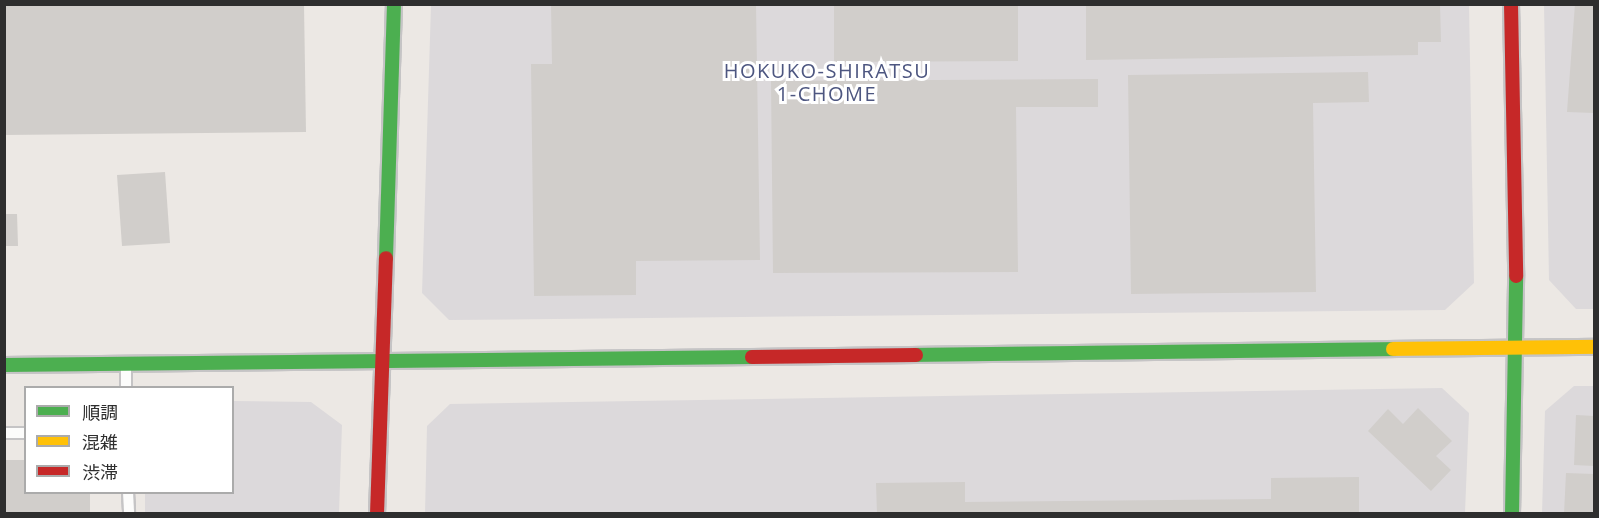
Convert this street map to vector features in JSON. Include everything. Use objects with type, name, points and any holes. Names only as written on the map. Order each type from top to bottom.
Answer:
[{"type":"street","points":[[377,513],[394,4]]},
{"type":"street","points":[[1511,4],[1517,347],[1512,513]]},
{"type":"street","points":[[4,365],[1594,347]]},
{"type":"lane","points":[[126,363],[126,386]]},
{"type":"lane","points":[[4,434],[24,434]]},
{"type":"lane","points":[[128,494],[129,513]]},
{"type":"shaded area","points":[[431,5],[1469,5],[1474,283],[1445,310],[449,320],[422,293]]},
{"type":"shaded area","points":[[1544,5],[1594,5],[1594,309],[1576,309],[1549,280]]},
{"type":"shaded area","points":[[1574,386],[1594,386],[1594,513],[1542,514],[1545,411]]},
{"type":"shaded area","points":[[1442,388],[1469,413],[1465,513],[425,514],[427,426],[450,404]]},
{"type":"shaded area","points":[[234,401],[311,402],[342,425],[339,513],[145,513],[145,494],[234,494]]},
{"type":"building","points":[[551,4],[756,4],[760,260],[636,261],[636,295],[534,296],[531,64],[552,64]]},
{"type":"building","points":[[834,4],[1018,4],[1018,61],[834,62]]},
{"type":"building","points":[[1086,4],[1440,4],[1441,42],[1418,42],[1418,55],[1086,60]]},
{"type":"building","points":[[1575,4],[1594,4],[1594,113],[1567,112]]},
{"type":"building","points":[[4,5],[304,5],[306,132],[4,135]]},
{"type":"building","points":[[1368,72],[1369,102],[1313,103],[1316,292],[1131,294],[1128,75]]},
{"type":"building","points":[[1098,79],[1098,107],[1016,107],[1018,272],[773,273],[771,81]]},
{"type":"building","points":[[165,172],[170,243],[122,246],[117,175]]},
{"type":"building","points":[[4,214],[17,214],[18,246],[4,246]]},
{"type":"building","points":[[1418,408],[1452,441],[1436,456],[1451,470],[1431,491],[1368,431],[1388,409],[1403,424]]},
{"type":"building","points":[[1576,415],[1594,416],[1594,466],[1574,465]]},
{"type":"building","points":[[4,460],[24,460],[24,494],[90,494],[90,514],[4,514]]},
{"type":"building","points":[[1566,473],[1594,474],[1594,514],[1564,514]]},
{"type":"building","points":[[1359,477],[1359,514],[877,514],[876,483],[965,482],[965,502],[1271,499],[1271,478]]},
{"type":"traffic: fast","points":[[386,258],[394,4]]},
{"type":"traffic: fast","points":[[1512,514],[1516,276]]},
{"type":"traffic: fast","points":[[916,355],[1393,349]]},
{"type":"traffic: fast","points":[[4,365],[752,357]]},
{"type":"traffic: slow","points":[[1393,349],[1594,347]]},
{"type":"traffic: jam","points":[[1511,4],[1516,276]]},
{"type":"traffic: jam","points":[[377,514],[386,258]]},
{"type":"traffic: jam","points":[[752,357],[916,355]]},
{"type":"district","name":"HOKUKO-SHIRATSU 1-CHOME","points":[[827,82]]}]
